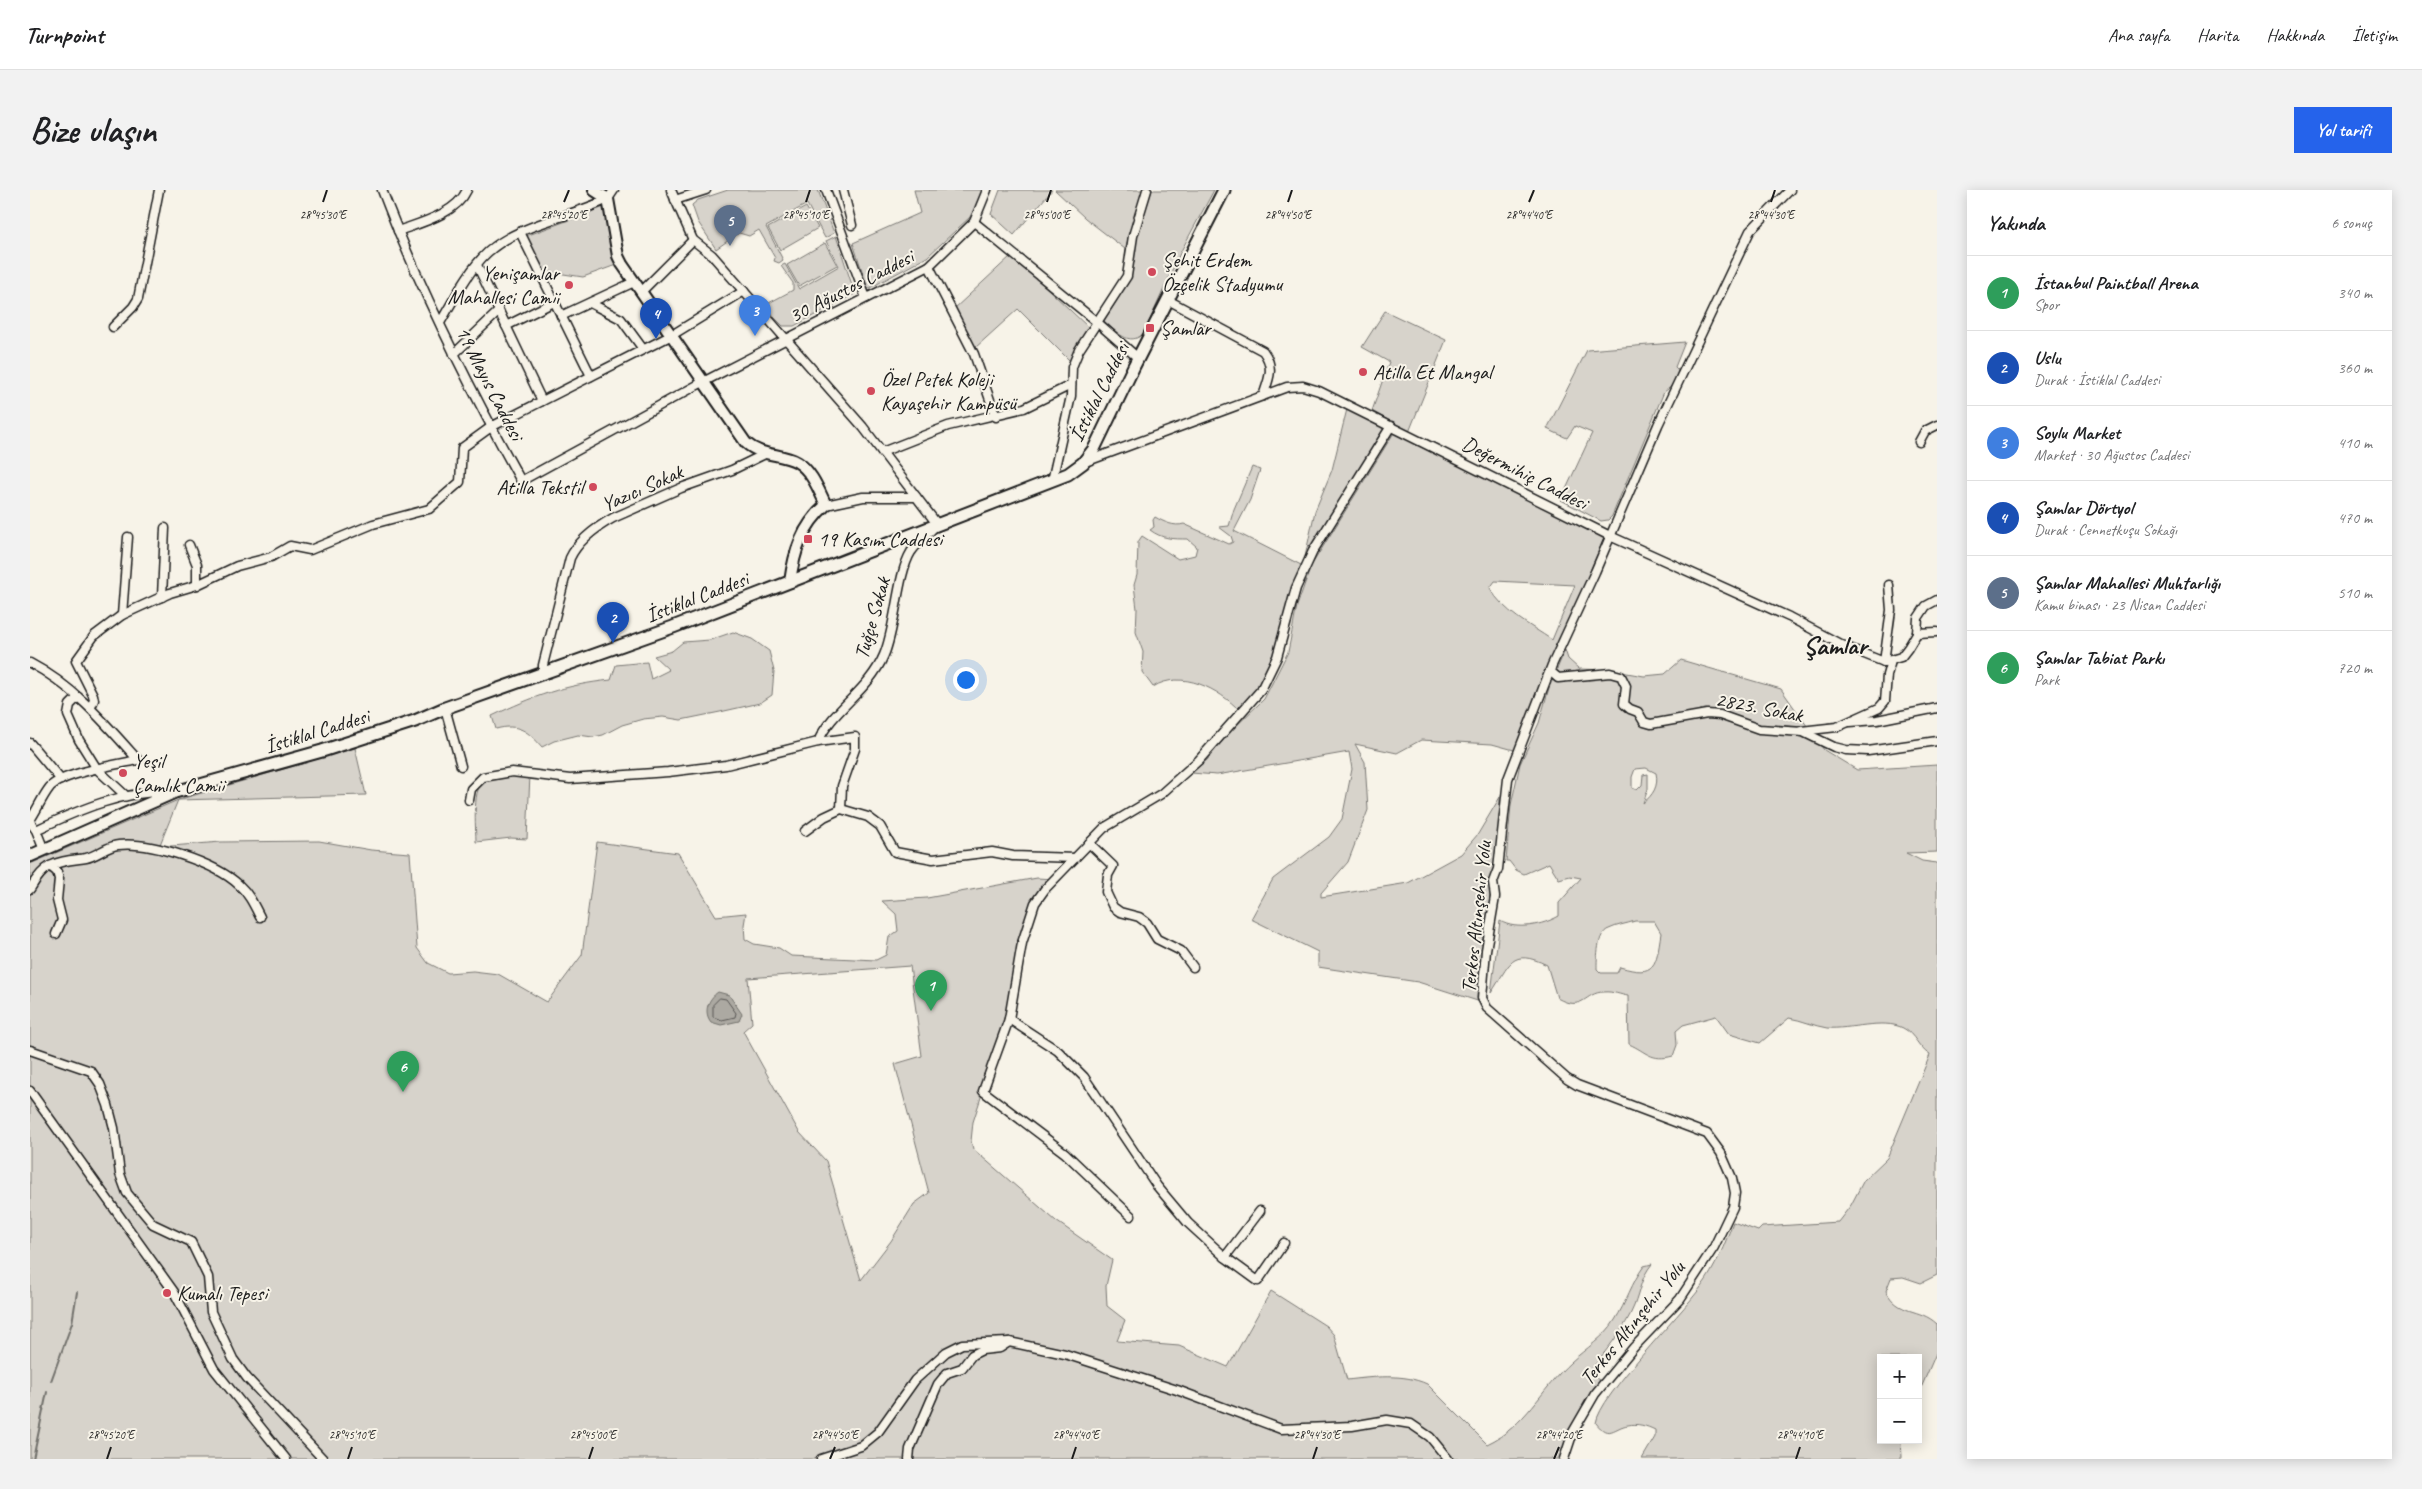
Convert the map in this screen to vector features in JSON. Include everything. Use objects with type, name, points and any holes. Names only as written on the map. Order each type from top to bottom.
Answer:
[{"type":"main road","name":"İstiklal Caddesi","points":[[30,856],[175,792],[322,751],[415,721],[445,708],[673,627],[1068,474],[1083,463],[1094,449],[1224,190]]},
{"type":"street","points":[[113,326],[133,307],[138,299],[159,190]]},
{"type":"street","name":"19 Mayıs Caddesi","points":[[382,190],[398,231],[454,354],[521,481]]},
{"type":"street","points":[[398,231],[444,212],[460,199],[466,190]]},
{"type":"street","points":[[594,190],[611,194]]},
{"type":"street","points":[[671,190],[694,240],[712,255],[786,339],[882,452],[937,524]]},
{"type":"street","points":[[675,200],[706,190]]},
{"type":"street","points":[[826,190],[866,298]]},
{"type":"street","points":[[843,190],[852,225]]},
{"type":"street","points":[[987,190],[974,222],[1098,322],[1138,358]]},
{"type":"street","points":[[1052,481],[1071,396],[1070,374],[1075,359],[1127,276],[1133,236],[1147,190]]},
{"type":"street","name":"Terkos Altınşehir Yolu","points":[[1564,1459],[1573,1432],[1595,1394],[1634,1347],[1680,1299],[1709,1254],[1733,1207],[1735,1193],[1732,1178],[1721,1153],[1707,1134],[1572,1082],[1487,1008],[1482,998],[1486,950],[1495,897],[1493,882],[1498,869],[1508,779],[1550,671],[1658,424],[1750,231],[1790,190]]},
{"type":"street","points":[[440,323],[477,265],[487,253],[520,232],[611,194]]},
{"type":"street","points":[[611,194],[618,256],[703,382],[746,443],[754,450],[784,458],[803,466],[826,505]]},
{"type":"street","name":"30 Ağustos Caddesi","points":[[521,481],[703,382],[930,266],[974,222]]},
{"type":"street","points":[[520,232],[591,376]]},
{"type":"street","points":[[641,292],[694,240]]},
{"type":"street","points":[[477,265],[542,401]]},
{"type":"street","points":[[930,266],[974,354],[996,417]]},
{"type":"street","points":[[561,316],[634,282]]},
{"type":"street","points":[[91,707],[94,700],[93,695],[76,661],[94,636],[122,615],[162,597],[197,585],[237,566],[271,557],[290,546],[310,550],[373,524],[429,509],[460,482],[462,448],[491,427],[672,335],[744,291]]},
{"type":"street","points":[[1168,300],[1263,351],[1269,360],[1271,372],[1263,396]]},
{"type":"street","points":[[506,326],[554,302]]},
{"type":"street","points":[[590,303],[621,320],[643,349]]},
{"type":"street","points":[[454,354],[499,311]]},
{"type":"street","points":[[882,452],[948,426],[996,417],[1024,408],[1071,385]]},
{"type":"street","name":"Değermihiç Caddesi","points":[[1083,463],[1287,387],[1312,388],[1610,536],[1789,617],[1842,645],[1888,662]]},
{"type":"street","points":[[1919,442],[1925,431],[1937,425]]},
{"type":"street","points":[[1131,1216],[1065,1153],[983,1092],[1009,1019],[1022,943],[1035,903],[1104,828],[1161,794],[1199,760],[1261,690],[1277,657],[1296,588],[1313,551],[1391,426]]},
{"type":"street","name":"Yazıcı Sokak","points":[[544,673],[543,665],[570,558],[574,550],[603,524],[613,518],[681,488],[732,470],[765,454]]},
{"type":"street","points":[[790,582],[795,552],[801,536],[816,513],[826,505],[864,497],[916,497]]},
{"type":"street","name":"Tuğçe Sokak","points":[[818,742],[824,730],[872,677],[884,654],[911,552],[937,524]]},
{"type":"street","points":[[162,597],[165,528]]},
{"type":"street","points":[[122,615],[128,537]]},
{"type":"street","points":[[900,539],[911,552]]},
{"type":"street","points":[[189,545],[197,564],[197,585]]},
{"type":"street","points":[[1850,722],[1857,716],[1880,708],[1885,701],[1891,610],[1889,585]]},
{"type":"street","points":[[1888,662],[1904,652],[1916,633],[1918,618],[1926,606],[1937,600]]},
{"type":"street","points":[[1916,633],[1937,632]]},
{"type":"street","points":[[30,663],[52,674],[91,707],[138,760],[97,768],[61,780],[51,786],[30,821],[44,850]]},
{"type":"street","name":"2823. Sokak","points":[[1550,671],[1558,678],[1610,674],[1621,676],[1626,686],[1624,704],[1638,712],[1644,722],[1651,724],[1707,714],[1720,716],[1759,729],[1799,731],[1834,747],[1846,750],[1868,750],[1937,741]]},
{"type":"street","points":[[78,697],[70,705],[68,715],[79,740],[97,768],[126,796]]},
{"type":"street","points":[[445,708],[461,766]]},
{"type":"street","points":[[1799,731],[1837,727],[1850,722],[1877,720],[1937,708]]},
{"type":"street","points":[[469,800],[471,789],[483,777],[512,772],[570,779],[668,772],[726,765],[818,742],[855,737],[855,749],[842,786],[841,808]]},
{"type":"street","points":[[30,743],[61,780]]},
{"type":"street","points":[[36,830],[56,820],[126,796],[156,791],[175,792]]},
{"type":"street","points":[[806,831],[818,821],[841,808],[868,817],[880,826],[890,847],[895,852],[904,854],[933,859],[992,852],[1013,856],[1075,858]]},
{"type":"street","points":[[1089,843],[1113,866],[1108,875],[1106,892],[1113,906],[1120,912],[1139,918],[1147,923],[1158,939],[1181,951],[1192,967]]},
{"type":"street","points":[[30,888],[40,872],[59,861],[87,858],[117,845],[156,849],[201,862],[220,871],[240,885],[252,900],[260,917]]},
{"type":"street","points":[[50,866],[57,872],[59,879],[57,900],[62,920],[56,934]]},
{"type":"street","points":[[1009,1019],[1058,1051],[1084,1077],[1157,1186],[1188,1223],[1225,1257],[1258,1281],[1284,1243]]},
{"type":"street","points":[[30,1050],[91,1071],[100,1084],[108,1105],[114,1128],[120,1174],[127,1193],[153,1224],[191,1242],[200,1256],[208,1277],[211,1312],[233,1359],[248,1378],[323,1459]]},
{"type":"street","points":[[30,1091],[174,1292],[214,1369],[286,1459]]},
{"type":"street","points":[[1225,1257],[1260,1211]]},
{"type":"street","points":[[909,1459],[910,1449],[938,1384],[947,1373],[962,1368],[972,1355],[982,1350],[1000,1348],[1009,1342]]},
{"type":"street","points":[[821,1459],[861,1446],[878,1432],[915,1380],[946,1352],[962,1344],[1009,1342],[1083,1360],[1178,1390],[1281,1429],[1352,1426],[1387,1420],[1411,1424],[1430,1438],[1448,1459]]},
{"type":"shaded area","points":[[728,190],[818,190],[834,233],[825,238],[807,204],[766,227],[783,260],[779,263],[774,261],[775,258],[759,230],[749,236],[739,233],[716,249],[698,222],[692,205],[698,200]]},
{"type":"shaded area","points":[[914,190],[984,190],[970,217],[927,257],[868,289],[853,243],[920,213]]},
{"type":"shaded area","points":[[1000,190],[1052,190],[1014,235],[991,214]]},
{"type":"shaded area","points":[[1055,190],[1144,190],[1125,249],[1085,218]]},
{"type":"shaded area","name":"Şehit Erdem Özçelik Stadyumu","points":[[1152,190],[1214,190],[1181,251],[1144,333],[1133,339],[1118,333],[1104,321],[1129,281],[1134,262],[1136,239]]},
{"type":"shaded area","points":[[604,207],[616,265],[583,277],[544,271],[526,236]]},
{"type":"shaded area","points":[[806,207],[818,228],[780,250],[768,228]]},
{"type":"shaded area","points":[[836,236],[855,294],[794,326],[783,326],[774,317],[767,304],[793,290],[793,283],[781,266],[785,264],[799,289],[839,266],[826,241]]},
{"type":"shaded area","points":[[825,243],[837,265],[799,286],[787,265]]},
{"type":"shaded area","points":[[1012,255],[1089,328],[1070,361],[1018,309],[975,348],[954,309]]},
{"type":"shaded area","points":[[1385,311],[1446,340],[1409,432],[1372,411],[1389,362],[1362,347]]},
{"type":"shaded area","points":[[1685,342],[1675,367],[1678,370],[1675,380],[1670,388],[1664,392],[1612,516],[1608,520],[1601,521],[1561,500],[1592,433],[1575,426],[1567,438],[1547,429],[1587,350]]},
{"type":"shaded area","points":[[1347,409],[1385,427],[1358,479],[1313,550],[1291,612],[1283,649],[1271,677],[1240,711],[1222,695],[1200,684],[1176,680],[1164,682],[1153,687],[1142,672],[1143,652],[1136,632],[1137,609],[1134,585],[1137,575],[1138,542],[1142,536],[1178,559],[1195,555],[1197,547],[1188,539],[1173,539],[1154,533],[1150,530],[1154,527],[1153,520],[1155,517],[1173,524],[1184,524],[1229,544],[1233,542],[1231,536],[1219,527],[1229,526],[1234,509],[1252,467],[1260,470],[1250,500],[1234,531],[1303,566],[1315,511],[1332,470]]},
{"type":"shaded area","points":[[1395,431],[1605,536],[1550,666],[1522,740],[1514,750],[1492,744],[1421,740],[1397,753],[1355,744],[1365,762],[1368,810],[1348,862],[1321,893],[1321,897],[1408,883],[1461,854],[1478,834],[1500,797],[1498,852],[1491,880],[1484,974],[1487,1004],[1418,982],[1318,967],[1318,952],[1251,919],[1273,879],[1329,837],[1342,819],[1352,769],[1349,752],[1217,775],[1191,773],[1207,760],[1228,734],[1264,699],[1288,652],[1297,606],[1311,566]],"holes":[[[1495,581],[1575,585],[1552,640],[1510,611],[1495,597],[1490,588]]]},
{"type":"shaded area","points":[[733,632],[752,639],[769,651],[774,671],[772,695],[760,703],[681,720],[663,717],[643,719],[622,725],[603,735],[593,737],[578,735],[554,741],[542,747],[527,733],[517,728],[504,727],[496,729],[492,716],[522,703],[564,688],[611,680],[616,665],[647,662],[651,679],[669,670],[654,656],[672,651],[683,642],[710,640]]},
{"type":"shaded area","points":[[1565,650],[1568,659],[1579,669],[1610,670],[1644,676],[1665,674],[1681,660],[1781,689],[1824,750],[1857,770],[1937,765],[1937,852],[1906,853],[1922,861],[1937,863],[1937,1275],[1921,1283],[1903,1277],[1891,1278],[1886,1291],[1891,1299],[1903,1308],[1923,1315],[1937,1324],[1937,1351],[1922,1386],[1922,1354],[1877,1354],[1877,1444],[1901,1444],[1902,1457],[1899,1459],[1642,1459],[1655,1437],[1655,1430],[1642,1425],[1631,1424],[1608,1432],[1596,1423],[1601,1410],[1625,1375],[1691,1300],[1706,1280],[1727,1239],[1733,1222],[1758,1231],[1762,1227],[1838,1222],[1851,1205],[1864,1180],[1887,1158],[1930,1055],[1922,1049],[1914,1037],[1907,1031],[1895,1025],[1876,1024],[1827,1028],[1789,1018],[1760,1043],[1729,1034],[1716,1016],[1683,1025],[1676,1031],[1677,1045],[1673,1056],[1659,1058],[1629,1044],[1628,996],[1604,992],[1592,995],[1578,1003],[1566,1002],[1557,998],[1547,965],[1535,960],[1525,958],[1512,962],[1491,993],[1500,921],[1514,926],[1530,926],[1559,916],[1559,903],[1581,878],[1570,876],[1559,879],[1549,863],[1524,874],[1516,870],[1509,861],[1506,861],[1511,805],[1520,764],[1539,723],[1549,688]],"holes":[[[1646,768],[1656,773],[1656,786],[1650,797],[1643,803],[1648,789],[1648,774],[1643,775],[1642,785],[1637,790],[1632,788],[1632,777],[1635,769]],[[1635,921],[1654,921],[1661,933],[1658,953],[1652,966],[1647,970],[1641,971],[1620,967],[1617,973],[1601,973],[1597,969],[1598,946],[1605,931]]]},
{"type":"shaded area","points":[[355,748],[366,795],[178,800]]},
{"type":"shaded area","points":[[530,775],[527,839],[511,838],[476,842],[475,807],[481,783],[486,779],[496,776]]},
{"type":"shaded area","points":[[178,800],[159,847],[221,842],[319,841],[371,850],[410,853],[417,948],[428,963],[448,973],[473,971],[498,974],[547,1002],[582,955],[597,842],[678,853],[716,916],[746,913],[744,925],[745,939],[754,944],[779,948],[791,956],[876,960],[886,955],[889,937],[898,931],[896,914],[882,901],[927,898],[1037,878],[1053,879],[1043,886],[1031,905],[1012,1001],[973,1122],[971,1141],[973,1149],[1056,1221],[1112,1260],[1106,1286],[1107,1306],[1125,1320],[1117,1341],[1179,1346],[1228,1367],[1271,1291],[1326,1326],[1334,1335],[1347,1380],[1398,1377],[1427,1384],[1487,1444],[1501,1436],[1523,1417],[1560,1373],[1606,1332],[1619,1313],[1644,1266],[1652,1264],[1643,1279],[1626,1323],[1590,1374],[1599,1380],[1606,1379],[1582,1409],[1569,1459],[30,1459],[30,864]],"holes":[[[910,966],[922,1056],[895,1064],[929,1193],[914,1204],[891,1241],[861,1280],[826,1161],[799,1132],[743,1031],[752,1023],[748,978]]]},
{"type":"water","points":[[718,992],[729,995],[742,1014],[739,1021],[721,1025],[711,1022],[707,1010],[709,1002]]},
{"type":"waterway","points":[[51,1381],[72,1323],[77,1292]]},
{"type":"waterway","points":[[33,1459],[47,1392]]},
{"type":"place","name":"Şamlar Mahallesi Muhtarlığı","points":[[730,246]]},
{"type":"place","name":"Şehit Erdem Özçelik Stadyumu","points":[[1152,272]]},
{"type":"place","name":"Yenişamlar Mahallesi Camii","points":[[569,285]]},
{"type":"place","name":"Şamlar","points":[[1150,328]]},
{"type":"place","name":"Soylu Market","points":[[755,336]]},
{"type":"place","name":"Şamlar Dörtyol","points":[[656,339]]},
{"type":"place","name":"Atilla Et Mangal","points":[[1363,372]]},
{"type":"place","name":"Özel Petek Koleji Kayaşehir Kampüsü","points":[[871,391]]},
{"type":"place","name":"Atilla Tekstil","points":[[593,487]]},
{"type":"place","name":"19 Kasım Caddesi","points":[[808,539]]},
{"type":"place","name":"Uslu","points":[[613,643]]},
{"type":"place","name":"Yeşil Çamlık Camii","points":[[123,773]]},
{"type":"place","name":"İstanbul Paintball Arena","points":[[931,1011]]},
{"type":"place","name":"Şamlar Tabiat Parkı","points":[[403,1092]]},
{"type":"place","name":"Kumalı Tepesi","points":[[167,1293]]},
{"type":"district","name":"Şamlar","points":[[1835,645]]}]
